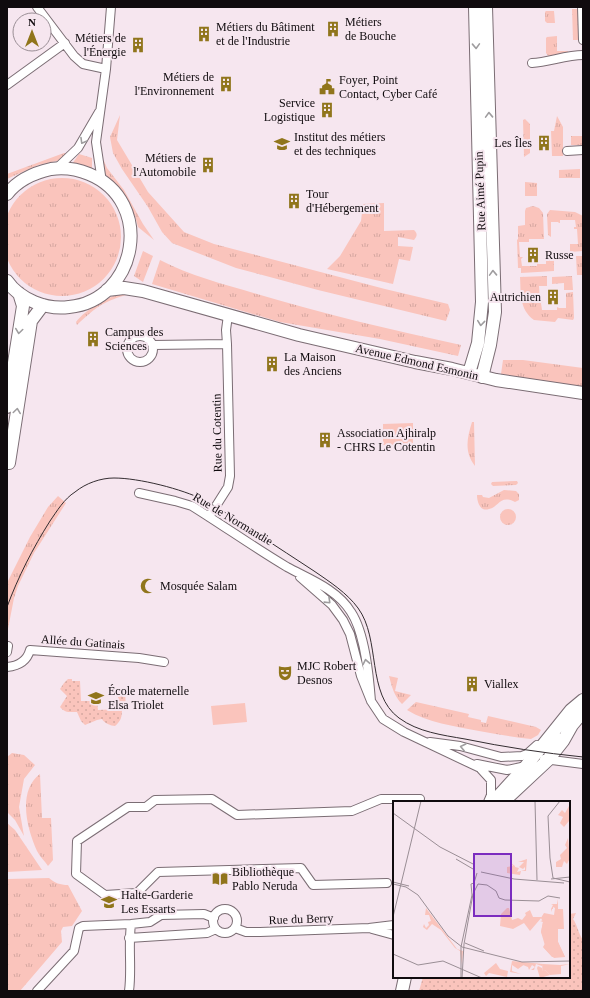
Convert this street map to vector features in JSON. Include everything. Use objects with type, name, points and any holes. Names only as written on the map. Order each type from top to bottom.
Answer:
[{"type":"main road","name":"Rue Aimé Pupin","points":[[469,373],[478,343],[482,302],[475,7]]},
{"type":"main road","name":"Rue Aimé Pupin","points":[[482,377],[490,345],[495,312],[486,7]]},
{"type":"main road","points":[[7,194],[21,181],[38,172],[57,168],[83,172],[102,182],[118,197],[128,217],[131,233],[130,249],[124,269],[117,281],[108,290],[95,299],[82,305],[62,307],[43,305],[30,300],[19,293],[7,281]]},
{"type":"main road","points":[[7,182],[21,181]]},
{"type":"main road","points":[[124,269],[126,276],[137,289]]},
{"type":"main road","name":"Avenue Edmond Esmonin","points":[[108,290],[124,288],[137,289],[298,336],[496,380],[583,393]]},
{"type":"main road","points":[[7,407],[23,306],[19,293]]},
{"type":"main road","points":[[8,463],[31,321],[43,305]]},
{"type":"main road","points":[[494,801],[512,776],[560,725],[571,710],[583,700]]},
{"type":"main road","points":[[505,800],[516,792],[524,782],[548,760],[572,725],[583,712]]},
{"type":"main road","points":[[402,991],[405,978]]},
{"type":"street","points":[[36,7],[74,56],[83,64],[106,69]]},
{"type":"street","points":[[102,182],[96,142],[106,69],[111,7]]},
{"type":"street","points":[[582,7],[583,40]]},
{"type":"street","points":[[7,85],[65,43]]},
{"type":"street","points":[[532,63],[574,55],[583,55]]},
{"type":"street","points":[[57,168],[78,148],[101,108]]},
{"type":"street","points":[[567,151],[583,150]]},
{"type":"street","name":"Rue du Cotentin","points":[[209,517],[228,487],[230,476],[226,330],[228,315]]},
{"type":"street","points":[[153,345],[227,344]]},
{"type":"street","name":"Rue de Normandie","points":[[139,493],[192,506],[288,567],[318,582],[339,598],[351,612],[360,632],[366,660],[371,701]]},
{"type":"street","name":"Rue de Normandie","points":[[288,567],[332,605],[343,620],[350,634],[361,676],[371,701],[383,719],[404,732],[480,768],[491,780],[491,795],[488,801]]},
{"type":"street","name":"Allée du Gatinais","points":[[7,667],[19,664],[25,660],[30,650],[139,658],[164,662]]},
{"type":"street","points":[[548,760],[549,749],[556,737],[560,725]]},
{"type":"street","name":"Rue de Normandie","points":[[423,741],[460,746],[501,757],[583,764]]},
{"type":"street","points":[[559,746],[562,756],[567,762]]},
{"type":"street","points":[[501,757],[510,765],[512,776],[505,800]]},
{"type":"street","name":"Rue de Normandie","points":[[469,762],[507,770],[512,776]]},
{"type":"street","points":[[387,883],[313,885],[301,868],[158,872],[137,893],[105,894],[76,874],[77,841],[128,807],[146,807],[155,800],[212,799],[236,815],[352,811],[381,799],[420,799]]},
{"type":"street","points":[[216,929],[214,918],[218,912],[225,909],[235,914],[237,918],[235,928]]},
{"type":"street","points":[[37,991],[74,951],[79,928],[83,926],[150,922],[161,915],[204,914],[214,918]]},
{"type":"street","points":[[129,991],[129,938],[132,924]]},
{"type":"street","name":"Rue du Berry","points":[[129,938],[208,933],[216,929],[222,933],[226,933],[235,928],[246,932],[369,928],[393,925]]},
{"type":"street","name":"Rue du Berry","points":[[369,928],[393,935]]},
{"type":"green space","points":[[572,9],[578,9],[579,40],[573,40]]},
{"type":"green space","points":[[546,11],[554,11],[555,23],[547,23],[545,21]]},
{"type":"green space","points":[[557,36],[557,51],[568,51],[568,53],[549,57],[546,53],[546,38]]},
{"type":"green space","points":[[120,115],[117,140],[148,192],[184,232],[214,244],[448,304],[450,310],[446,321],[318,290],[236,268],[172,243],[162,232],[148,207],[113,153],[110,137]]},
{"type":"green space","points":[[557,116],[563,127],[563,156],[552,156],[551,131],[554,131]]},
{"type":"green space","points":[[525,119],[530,124],[530,153],[524,157],[523,120]]},
{"type":"green space","points":[[571,136],[583,136],[583,145],[571,145]]},
{"type":"green space","points":[[64,153],[68,154],[61,160],[38,165],[7,179],[7,174]]},
{"type":"green space","points":[[79,154],[92,158],[92,170],[72,164]]},
{"type":"green space","points":[[100,160],[104,161],[107,168],[124,190],[143,224],[154,240],[138,227],[135,216],[129,204],[103,171]]},
{"type":"green space","points":[[580,169],[580,178],[559,178],[559,170]]},
{"type":"green space","points":[[62,178],[85,182],[104,195],[117,214],[121,237],[117,260],[104,279],[85,292],[62,296],[39,292],[20,279],[7,260],[3,237],[7,214],[20,195],[39,182]]},
{"type":"green space","points":[[525,182],[537,183],[537,196],[525,196]]},
{"type":"green space","points":[[384,203],[384,231],[414,230],[417,234],[414,240],[398,237],[398,246],[413,247],[410,261],[399,259],[393,284],[327,269],[340,256],[361,221],[363,204]]},
{"type":"green space","points":[[533,206],[539,208],[543,213],[544,239],[529,239],[529,242],[519,242],[520,257],[523,257],[521,259],[522,266],[537,266],[537,263],[546,264],[546,252],[554,252],[554,271],[521,273],[521,268],[518,268],[518,226],[525,225],[526,208]]},
{"type":"green space","points":[[550,210],[575,212],[583,216],[583,251],[570,252],[570,244],[578,244],[577,229],[574,229],[574,227],[576,227],[575,220],[560,220],[560,223],[551,222],[551,237],[548,235],[547,214]]},
{"type":"green space","points":[[143,251],[153,256],[143,282],[134,276]]},
{"type":"green space","points":[[576,256],[583,256],[583,275],[577,275]]},
{"type":"green space","points":[[160,260],[195,275],[282,301],[409,334],[461,345],[458,356],[380,339],[280,322],[152,284]]},
{"type":"green space","points":[[547,276],[547,286],[539,286],[540,301],[543,301],[541,303],[542,310],[557,310],[557,307],[566,308],[566,293],[573,292],[573,320],[558,318],[555,322],[534,320],[529,316],[523,306],[520,277]]},
{"type":"green space","points":[[572,276],[573,290],[564,290],[564,283],[552,284],[552,277]]},
{"type":"green space","points":[[123,293],[130,294],[101,305],[77,325],[76,322],[80,317],[91,308],[111,297]]},
{"type":"green space","points":[[503,360],[523,360],[583,368],[583,388],[501,374]]},
{"type":"green space","points":[[472,422],[474,422],[475,466],[468,450],[469,434]]},
{"type":"green space","points":[[413,423],[413,444],[383,445],[383,424]]},
{"type":"green space","points":[[517,481],[518,483],[516,485],[493,486],[491,484],[492,482]]},
{"type":"green space","points":[[504,490],[516,491],[519,494],[519,500],[515,502],[506,499],[492,508],[486,510],[481,508],[477,495],[482,495],[483,497],[489,498]]},
{"type":"green space","points":[[58,496],[66,503],[34,553],[18,586],[14,598],[7,634],[7,583],[30,537],[48,507]]},
{"type":"green space","points":[[505,509],[511,509],[516,514],[514,523],[511,525],[505,525],[500,520],[500,514]]},
{"type":"green space","points":[[389,676],[398,678],[395,691],[411,695],[402,704],[395,695]]},
{"type":"green space","points":[[68,679],[72,679],[72,681],[80,681],[81,701],[97,701],[98,710],[118,709],[118,690],[125,690],[126,709],[122,709],[120,721],[115,726],[106,723],[102,719],[85,725],[81,721],[77,712],[67,712],[62,709],[60,707],[67,696],[60,689]]},
{"type":"green space","points":[[416,702],[469,714],[468,717],[481,720],[481,722],[486,723],[488,716],[536,727],[541,730],[538,735],[531,739],[451,726],[432,721],[407,710]]},
{"type":"green space","points":[[245,703],[247,722],[213,725],[211,706]]},
{"type":"green space","points":[[12,753],[24,755],[35,765],[24,779],[19,807],[24,836],[15,820],[7,812],[7,757]]},
{"type":"green space","points":[[40,774],[42,818],[51,818],[53,860],[48,866],[38,853],[33,842],[27,821],[26,811],[28,790],[33,781]]},
{"type":"green space","points":[[7,823],[15,830],[42,870],[7,872]]},
{"type":"green space","points":[[49,878],[62,885],[68,885],[82,911],[72,926],[63,927],[61,931],[62,942],[20,991],[7,991],[7,879]]},
{"type":"green space","points":[[576,913],[573,919],[583,940],[583,991],[419,991],[423,978],[570,978],[570,914]]},
{"type":"tram line","points":[[7,607],[26,563],[50,521],[58,509],[71,495],[89,484],[109,478],[124,478],[160,485],[195,496],[218,508],[314,571],[349,597],[358,608],[365,621],[382,695],[389,708],[406,723],[422,730],[494,745],[583,757]]},
{"type":"place","name":"Métiers de Bouche","points":[[333,29]]},
{"type":"place","name":"Métiers du Bâtiment et de l'Industrie","points":[[204,34]]},
{"type":"place","name":"Métiers de l'Énergie","points":[[138,45]]},
{"type":"place","name":"Métiers de l'Environnement","points":[[226,84]]},
{"type":"place","name":"Foyer, Point Contact, Cyber Café","points":[[327,87]]},
{"type":"place","name":"Service Logistique","points":[[327,110]]},
{"type":"place","name":"Les Îles","points":[[544,143]]},
{"type":"place","name":"Institut des métiers et des techniques","points":[[282,144]]},
{"type":"place","name":"Métiers de l'Automobile","points":[[208,165]]},
{"type":"place","name":"Tour d'Hébergement","points":[[294,201]]},
{"type":"place","name":"Russe","points":[[533,255]]},
{"type":"place","name":"Autrichien","points":[[553,297]]},
{"type":"place","name":"Campus des Sciences","points":[[93,339]]},
{"type":"place","name":"La Maison des Anciens","points":[[272,364]]},
{"type":"place","name":"Association Ajhiralp - CHRS Le Cotentin","points":[[325,440]]},
{"type":"place","name":"Mosquée Salam","points":[[148,586]]},
{"type":"place","name":"MJC Robert Desnos","points":[[285,673]]},
{"type":"place","name":"Viallex","points":[[472,684]]},
{"type":"place","name":"École maternelle Elsa Triolet","points":[[96,698]]},
{"type":"place","name":"Bibliothèque Pablo Neruda","points":[[220,879]]},
{"type":"place","name":"Halte-Garderie Les Essarts","points":[[109,902]]}]
